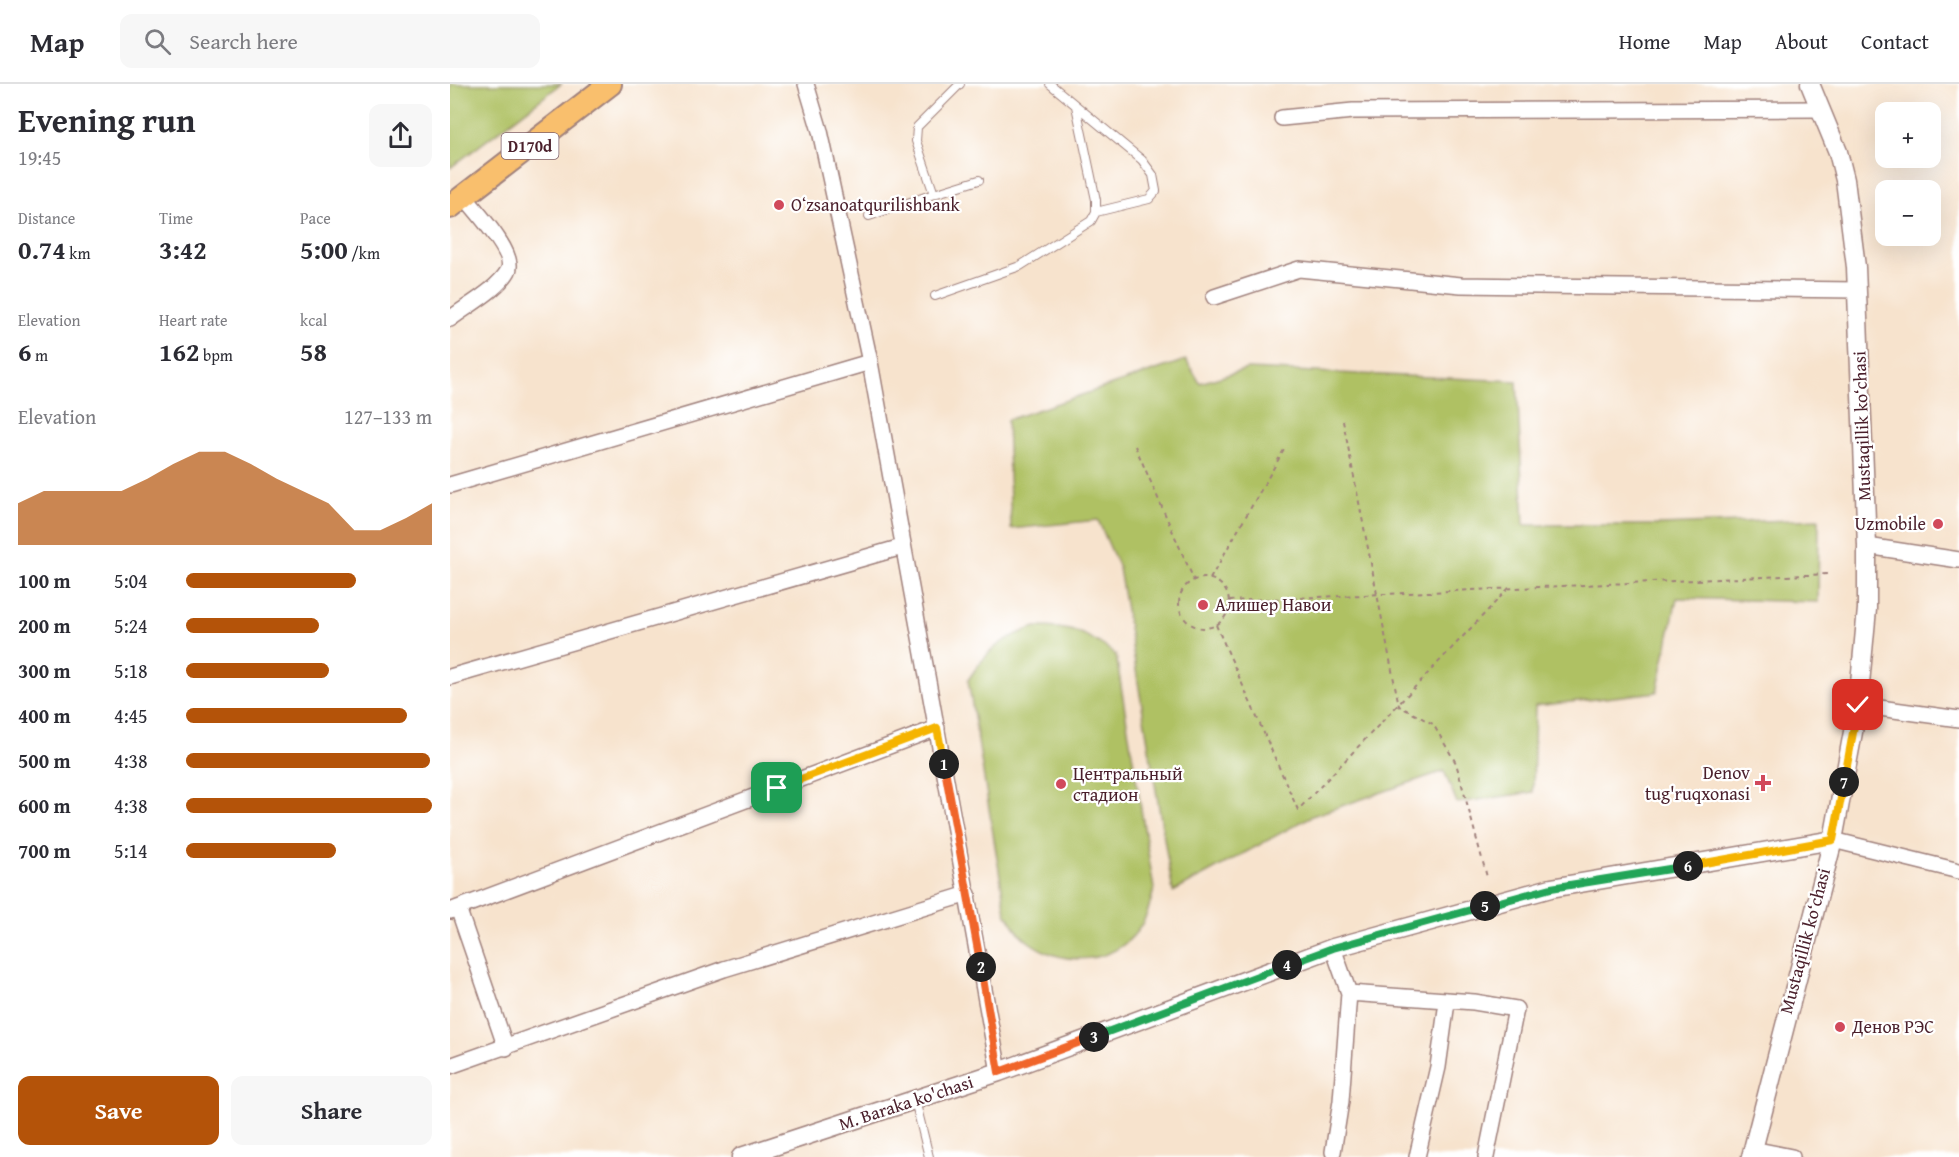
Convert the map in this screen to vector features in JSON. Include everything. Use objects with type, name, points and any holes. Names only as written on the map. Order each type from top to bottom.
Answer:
[{"type":"main road","name":"D170d","points":[[457,202],[610,84]]},
{"type":"street","points":[[806,84],[820,131],[870,362],[999,1072]]},
{"type":"street","name":"Mustaqillik ko‘chasi","points":[[1751,1153],[1833,840],[1858,705],[1867,609],[1867,546],[1857,290],[1845,180],[1838,152],[1810,84]]},
{"type":"street","points":[[1282,118],[1353,111],[1820,109]]},
{"type":"street","points":[[450,319],[492,287],[508,271],[510,264],[505,249],[457,202]]},
{"type":"street","points":[[1214,297],[1299,269],[1461,285],[1857,290]]},
{"type":"street","points":[[450,486],[870,362]]},
{"type":"street","points":[[1867,546],[1959,560]]},
{"type":"street","points":[[450,677],[902,547]]},
{"type":"street","points":[[1858,705],[1959,719]]},
{"type":"street","points":[[506,1048],[454,909],[937,728]]},
{"type":"street","points":[[1833,840],[1959,871]]},
{"type":"street","name":"M. Baraka ko'chasi","points":[[741,1157],[999,1072],[1333,948],[1551,888],[1833,840]]},
{"type":"street","points":[[450,1066],[724,969],[968,894]]},
{"type":"street","points":[[1333,948],[1349,993],[1341,1101],[1333,1152]]},
{"type":"street","points":[[1349,993],[1512,1007],[1517,1012],[1486,1157]]},
{"type":"street","points":[[1417,1157],[1438,1067],[1447,1002]]},
{"type":"street","points":[[1751,1153],[1792,1157]]},
{"type":"lane","points":[[934,194],[916,141],[916,127],[960,84]]},
{"type":"lane","points":[[935,296],[1020,266],[1086,227],[1096,212],[1149,199],[1155,195],[1157,185],[1149,166],[1050,84]]},
{"type":"lane","points":[[1076,105],[1096,212]]},
{"type":"lane","points":[[869,216],[979,180]]},
{"type":"lane","points":[[915,1100],[929,1157]]},
{"type":"path","points":[[1343,421],[1399,706]]},
{"type":"path","points":[[1135,446],[1194,581]]},
{"type":"path","points":[[1210,579],[1285,448]]},
{"type":"path","points":[[1229,601],[1829,574]]},
{"type":"path","points":[[1210,579],[1222,586],[1229,601],[1225,616],[1216,625],[1198,627],[1190,624],[1180,612],[1180,595],[1184,588],[1194,581],[1210,579]]},
{"type":"path","points":[[1216,625],[1299,810],[1509,588]]},
{"type":"path","points":[[1399,706],[1433,724],[1456,763],[1487,877]]},
{"type":"green space","points":[[450,84],[561,84],[450,168]]},
{"type":"green space","points":[[1186,360],[1200,383],[1247,369],[1517,381],[1524,525],[1661,525],[1819,519],[1818,602],[1677,598],[1657,692],[1535,706],[1533,792],[1457,803],[1444,771],[1312,816],[1173,892],[1119,568],[1098,520],[1011,529],[1007,420]]},
{"type":"green space","name":"Центральный стадион","points":[[1035,627],[1078,632],[1116,655],[1154,889],[1145,919],[1134,935],[1122,946],[1094,957],[1078,959],[1063,957],[1034,946],[1022,936],[1006,913],[968,680],[982,660],[996,646]]},
{"type":"place","name":"Oʻzsanoatqurilishbank","points":[[779,205]]},
{"type":"place","name":"Uzmobile","points":[[1938,524]]},
{"type":"place","name":"Алишер Навои","points":[[1203,605]]},
{"type":"place","name":"Denov tug'ruqxonasi","points":[[1763,783]]},
{"type":"place","name":"Центральный стадион","points":[[1061,784]]},
{"type":"place","name":"Денов РЭС","points":[[1840,1027]]},
{"type":"route","points":[[777,788],[937,728],[999,1072],[1333,948],[1551,888],[1791,849],[1833,840],[1858,705]]}]
